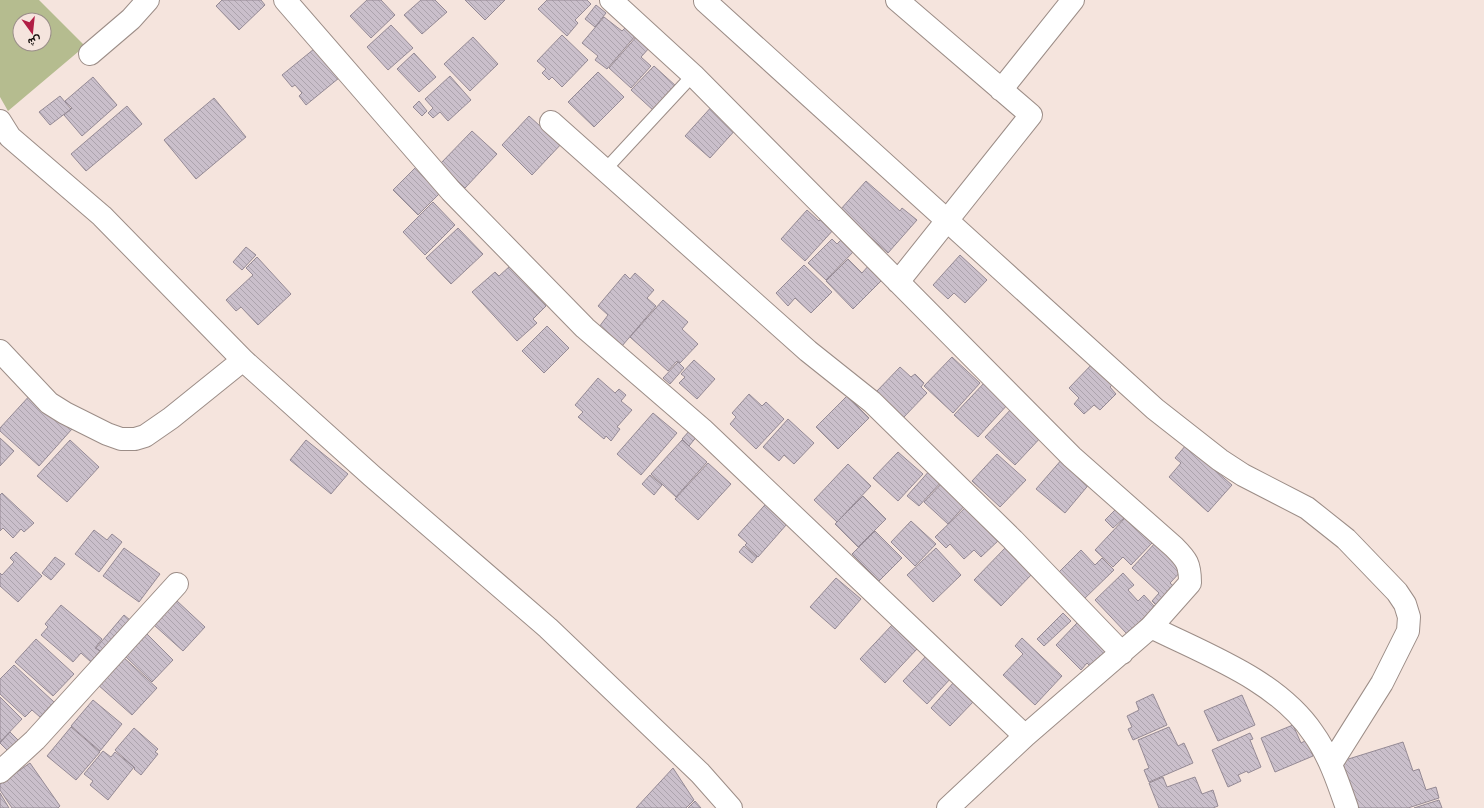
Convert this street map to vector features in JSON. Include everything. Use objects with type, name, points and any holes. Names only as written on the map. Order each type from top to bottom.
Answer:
[{"type":"street","points":[[90,54],[131,19],[148,0]]},
{"type":"street","points":[[284,0],[451,191],[585,328],[702,428],[1025,736]]},
{"type":"street","points":[[611,0],[693,75],[1072,457],[1174,547],[1184,557],[1190,570],[1190,583],[1151,627],[1025,736],[948,808]]},
{"type":"street","points":[[705,0],[1155,409],[1220,460],[1243,475],[1307,508],[1346,539],[1397,592],[1405,604],[1409,617],[1408,631],[1382,683],[1331,764]]},
{"type":"street","points":[[897,0],[1031,115],[898,282]]},
{"type":"street","points":[[1001,90],[1073,0]]},
{"type":"street","points":[[0,121],[10,137],[102,216],[243,360],[372,476],[548,628],[700,773],[731,808]]},
{"type":"street","points":[[551,122],[604,171],[808,351],[872,402],[1013,540],[1122,653]]},
{"type":"street","points":[[0,351],[49,403],[65,413],[107,434],[121,439],[136,439],[145,436],[171,418],[243,360]]},
{"type":"street","points":[[0,772],[35,740],[177,584]]},
{"type":"street","points":[[1151,627],[1254,678],[1286,702],[1314,733],[1331,764],[1347,808]]},
{"type":"lane","points":[[604,171],[693,75]]},
{"type":"green space","points":[[0,0],[39,0],[51,12],[12,12],[12,52],[52,52],[52,13],[85,46],[8,111],[0,97]]},
{"type":"building","points":[[222,0],[261,0],[265,5],[239,30],[216,6]]},
{"type":"building","points":[[367,0],[381,0],[395,15],[371,38],[350,16]]},
{"type":"building","points":[[421,0],[435,0],[447,12],[422,34],[404,15]]},
{"type":"building","points":[[465,0],[505,0],[485,20]]},
{"type":"building","points":[[547,0],[587,0],[591,4],[575,20],[578,23],[567,36],[538,9]]},
{"type":"building","points":[[596,5],[606,13],[595,27],[585,19]]},
{"type":"building","points":[[604,17],[622,31],[626,27],[636,35],[607,69],[595,60],[598,56],[582,43]]},
{"type":"building","points":[[391,25],[413,48],[388,70],[367,47]]},
{"type":"building","points":[[562,35],[588,60],[562,87],[552,77],[549,80],[542,73],[546,69],[537,61]]},
{"type":"building","points":[[637,36],[650,47],[641,57],[651,66],[631,88],[609,68]]},
{"type":"building","points":[[473,37],[498,64],[470,91],[444,64]]},
{"type":"building","points":[[314,49],[339,78],[306,105],[299,96],[302,93],[295,85],[292,87],[282,75]]},
{"type":"building","points":[[414,53],[436,77],[419,92],[397,69]]},
{"type":"building","points":[[654,66],[677,87],[654,111],[631,90]]},
{"type":"building","points":[[598,72],[624,97],[594,127],[568,102]]},
{"type":"building","points":[[450,76],[471,100],[448,121],[440,112],[433,118],[428,113],[433,108],[425,99]]},
{"type":"building","points":[[93,77],[117,105],[82,136],[64,115],[72,108],[65,101]]},
{"type":"building","points":[[60,96],[71,109],[50,125],[39,112]]},
{"type":"building","points":[[214,98],[246,137],[196,179],[164,140]]},
{"type":"building","points":[[419,101],[427,111],[422,116],[413,107]]},
{"type":"building","points":[[714,104],[738,127],[710,158],[685,136]]},
{"type":"building","points":[[127,106],[142,124],[86,171],[71,154]]},
{"type":"building","points":[[529,116],[540,126],[544,122],[564,141],[532,175],[502,145]]},
{"type":"building","points":[[472,131],[497,154],[465,188],[440,164]]},
{"type":"building","points":[[418,165],[443,190],[418,215],[393,190]]},
{"type":"building","points":[[866,181],[900,211],[902,208],[917,220],[888,253],[840,210]]},
{"type":"building","points":[[433,202],[455,225],[425,255],[403,232]]},
{"type":"building","points":[[807,210],[819,221],[823,217],[835,228],[805,261],[781,239]]},
{"type":"building","points":[[458,228],[483,254],[451,284],[426,258]]},
{"type":"building","points":[[843,238],[855,250],[826,280],[808,263],[832,239],[837,244]]},
{"type":"building","points":[[246,247],[256,255],[242,270],[233,262]]},
{"type":"building","points":[[960,255],[987,280],[965,303],[954,293],[948,299],[933,285]]},
{"type":"building","points":[[257,257],[291,294],[258,325],[241,307],[236,311],[226,300],[253,275],[246,268]]},
{"type":"building","points":[[848,259],[862,273],[870,264],[884,278],[853,309],[826,281]]},
{"type":"building","points":[[804,265],[832,292],[811,313],[795,298],[788,306],[776,293]]},
{"type":"building","points":[[510,266],[546,306],[533,319],[537,323],[517,341],[472,292],[495,272],[499,276]]},
{"type":"building","points":[[635,273],[654,290],[647,298],[656,306],[622,346],[599,327],[608,315],[598,306],[625,274],[630,279]]},
{"type":"building","points":[[663,300],[688,322],[682,329],[698,344],[680,363],[677,361],[668,371],[630,337]]},
{"type":"building","points":[[547,326],[569,348],[544,373],[522,351]]},
{"type":"building","points":[[952,357],[980,383],[953,413],[924,386]]},
{"type":"building","points":[[694,360],[715,379],[697,399],[679,383],[685,377],[681,374]]},
{"type":"building","points":[[1095,361],[1116,381],[1110,387],[1116,394],[1100,410],[1094,405],[1084,414],[1074,404],[1079,398],[1069,388]]},
{"type":"building","points":[[678,362],[684,368],[670,384],[663,378]]},
{"type":"building","points":[[900,367],[911,377],[915,374],[924,383],[921,387],[927,393],[903,418],[876,392]]},
{"type":"building","points":[[598,378],[615,393],[619,389],[626,395],[621,401],[632,410],[617,427],[620,429],[611,441],[606,436],[604,439],[578,417],[583,412],[575,405]]},
{"type":"building","points":[[985,382],[1009,403],[978,437],[954,415]]},
{"type":"building","points":[[32,393],[72,429],[39,466],[0,431],[0,428]]},
{"type":"building","points":[[749,394],[762,406],[766,402],[784,419],[756,449],[730,424],[736,417],[732,413]]},
{"type":"building","points":[[847,396],[869,418],[838,449],[816,427]]},
{"type":"building","points":[[1013,407],[1043,435],[1015,465],[985,437]]},
{"type":"building","points":[[653,413],[677,433],[641,475],[617,454]]},
{"type":"building","points":[[788,419],[814,443],[794,464],[784,455],[779,461],[763,447]]},
{"type":"building","points":[[691,429],[698,435],[689,446],[682,439]]},
{"type":"building","points":[[0,438],[14,451],[0,466]]},
{"type":"building","points":[[70,440],[99,467],[67,502],[37,476]]},
{"type":"building","points":[[306,440],[348,474],[331,494],[290,460]]},
{"type":"building","points":[[682,440],[707,462],[676,497],[651,474]]},
{"type":"building","points":[[1186,445],[1232,485],[1208,512],[1169,477],[1181,463],[1175,458]]},
{"type":"building","points":[[898,452],[923,474],[898,501],[873,478]]},
{"type":"building","points":[[997,454],[1026,480],[1000,507],[972,481]]},
{"type":"building","points":[[1063,458],[1091,482],[1065,513],[1036,489]]},
{"type":"building","points":[[708,463],[731,484],[698,520],[675,499]]},
{"type":"building","points":[[848,464],[871,486],[837,522],[814,500]]},
{"type":"building","points":[[931,469],[943,480],[919,506],[907,496]]},
{"type":"building","points":[[650,475],[662,485],[654,495],[642,484]]},
{"type":"building","points":[[944,481],[967,503],[948,524],[924,502]]},
{"type":"building","points":[[2,493],[34,523],[24,532],[21,529],[13,538],[3,528],[0,531],[0,495]]},
{"type":"building","points":[[863,496],[886,519],[858,547],[835,524]]},
{"type":"building","points":[[772,497],[794,516],[758,557],[745,545],[747,543],[738,535]]},
{"type":"building","points":[[968,505],[1000,539],[981,557],[974,550],[964,559],[950,544],[946,548],[935,537]]},
{"type":"building","points":[[1116,509],[1124,518],[1113,528],[1105,520]]},
{"type":"building","points":[[1125,518],[1152,543],[1131,565],[1123,557],[1113,567],[1095,550]]},
{"type":"building","points":[[911,521],[936,544],[915,566],[891,542]]},
{"type":"building","points":[[94,530],[107,540],[112,534],[122,542],[99,572],[75,554]]},
{"type":"building","points":[[875,531],[902,558],[879,581],[852,554]]},
{"type":"building","points":[[1156,542],[1184,568],[1170,583],[1179,591],[1161,610],[1152,601],[1159,593],[1132,568]]},
{"type":"building","points":[[744,546],[757,557],[752,563],[739,552]]},
{"type":"building","points":[[1007,546],[1034,572],[1001,606],[974,580]]},
{"type":"building","points":[[124,548],[160,574],[139,602],[103,576]]},
{"type":"building","points":[[936,548],[961,575],[933,602],[907,575]]},
{"type":"building","points":[[1081,550],[1095,565],[1102,558],[1114,570],[1083,600],[1057,574]]},
{"type":"building","points":[[16,552],[42,576],[18,602],[0,586],[0,573],[2,575],[14,562],[10,558]]},
{"type":"building","points":[[55,557],[65,564],[51,580],[42,573]]},
{"type":"building","points":[[1123,573],[1134,585],[1128,590],[1138,601],[1144,595],[1155,607],[1127,634],[1095,600]]},
{"type":"building","points":[[836,578],[861,599],[835,629],[810,607]]},
{"type":"building","points":[[176,600],[205,627],[183,651],[154,625]]},
{"type":"building","points":[[61,605],[102,639],[95,648],[100,651],[91,662],[81,653],[73,662],[41,635],[48,627],[45,624]]},
{"type":"building","points":[[1063,613],[1071,621],[1044,646],[1037,639]]},
{"type":"building","points":[[124,615],[136,625],[109,658],[96,648]]},
{"type":"building","points":[[1077,623],[1106,652],[1093,669],[1087,663],[1081,670],[1056,645]]},
{"type":"building","points":[[892,625],[917,649],[885,683],[860,659]]},
{"type":"building","points":[[146,633],[173,660],[152,682],[124,655]]},
{"type":"building","points":[[1022,638],[1062,676],[1035,705],[1003,675],[1023,654],[1015,646]]},
{"type":"building","points":[[36,639],[74,674],[53,696],[15,662]]},
{"type":"building","points":[[928,654],[952,677],[927,704],[903,681]]},
{"type":"building","points":[[122,656],[157,688],[132,715],[97,684]]},
{"type":"building","points":[[14,665],[54,702],[40,717],[32,710],[25,717],[0,694],[0,679]]},
{"type":"building","points":[[954,682],[974,701],[950,726],[931,708]]},
{"type":"building","points":[[1153,694],[1167,725],[1133,740],[1128,729],[1132,727],[1127,716],[1139,710],[1136,702]]},
{"type":"building","points":[[1242,695],[1255,725],[1218,741],[1204,711]]},
{"type":"building","points":[[0,697],[22,719],[0,742]]},
{"type":"building","points":[[93,700],[122,724],[100,751],[71,726]]},
{"type":"building","points":[[1293,725],[1301,743],[1307,740],[1313,756],[1275,772],[1261,738]]},
{"type":"building","points":[[71,727],[100,752],[76,780],[47,756]]},
{"type":"building","points":[[1169,727],[1178,746],[1184,743],[1193,763],[1149,782],[1144,770],[1149,768],[1138,740]]},
{"type":"building","points":[[134,728],[158,749],[155,752],[158,754],[141,775],[115,750]]},
{"type":"building","points":[[10,732],[23,745],[13,756],[0,743]]},
{"type":"building","points":[[1250,733],[1253,739],[1250,740],[1261,767],[1248,773],[1247,771],[1238,775],[1241,781],[1228,787],[1212,750]]},
{"type":"building","points":[[1403,742],[1413,771],[1419,769],[1426,790],[1436,787],[1439,798],[1408,808],[1357,808],[1342,761]]},
{"type":"building","points":[[103,751],[111,757],[115,752],[134,767],[108,800],[90,785],[93,781],[84,774]]},
{"type":"building","points":[[30,763],[60,806],[58,808],[12,808],[0,790],[0,784]]},
{"type":"building","points":[[673,768],[694,800],[686,808],[636,808]]},
{"type":"building","points":[[1163,777],[1167,787],[1195,777],[1202,794],[1213,790],[1218,806],[1213,808],[1159,808],[1149,783]]},
{"type":"building","points":[[0,793],[9,808],[0,808]]},
{"type":"building","points":[[1439,800],[1442,808],[1414,808]]},
{"type":"building","points":[[695,801],[701,808],[688,808]]}]
